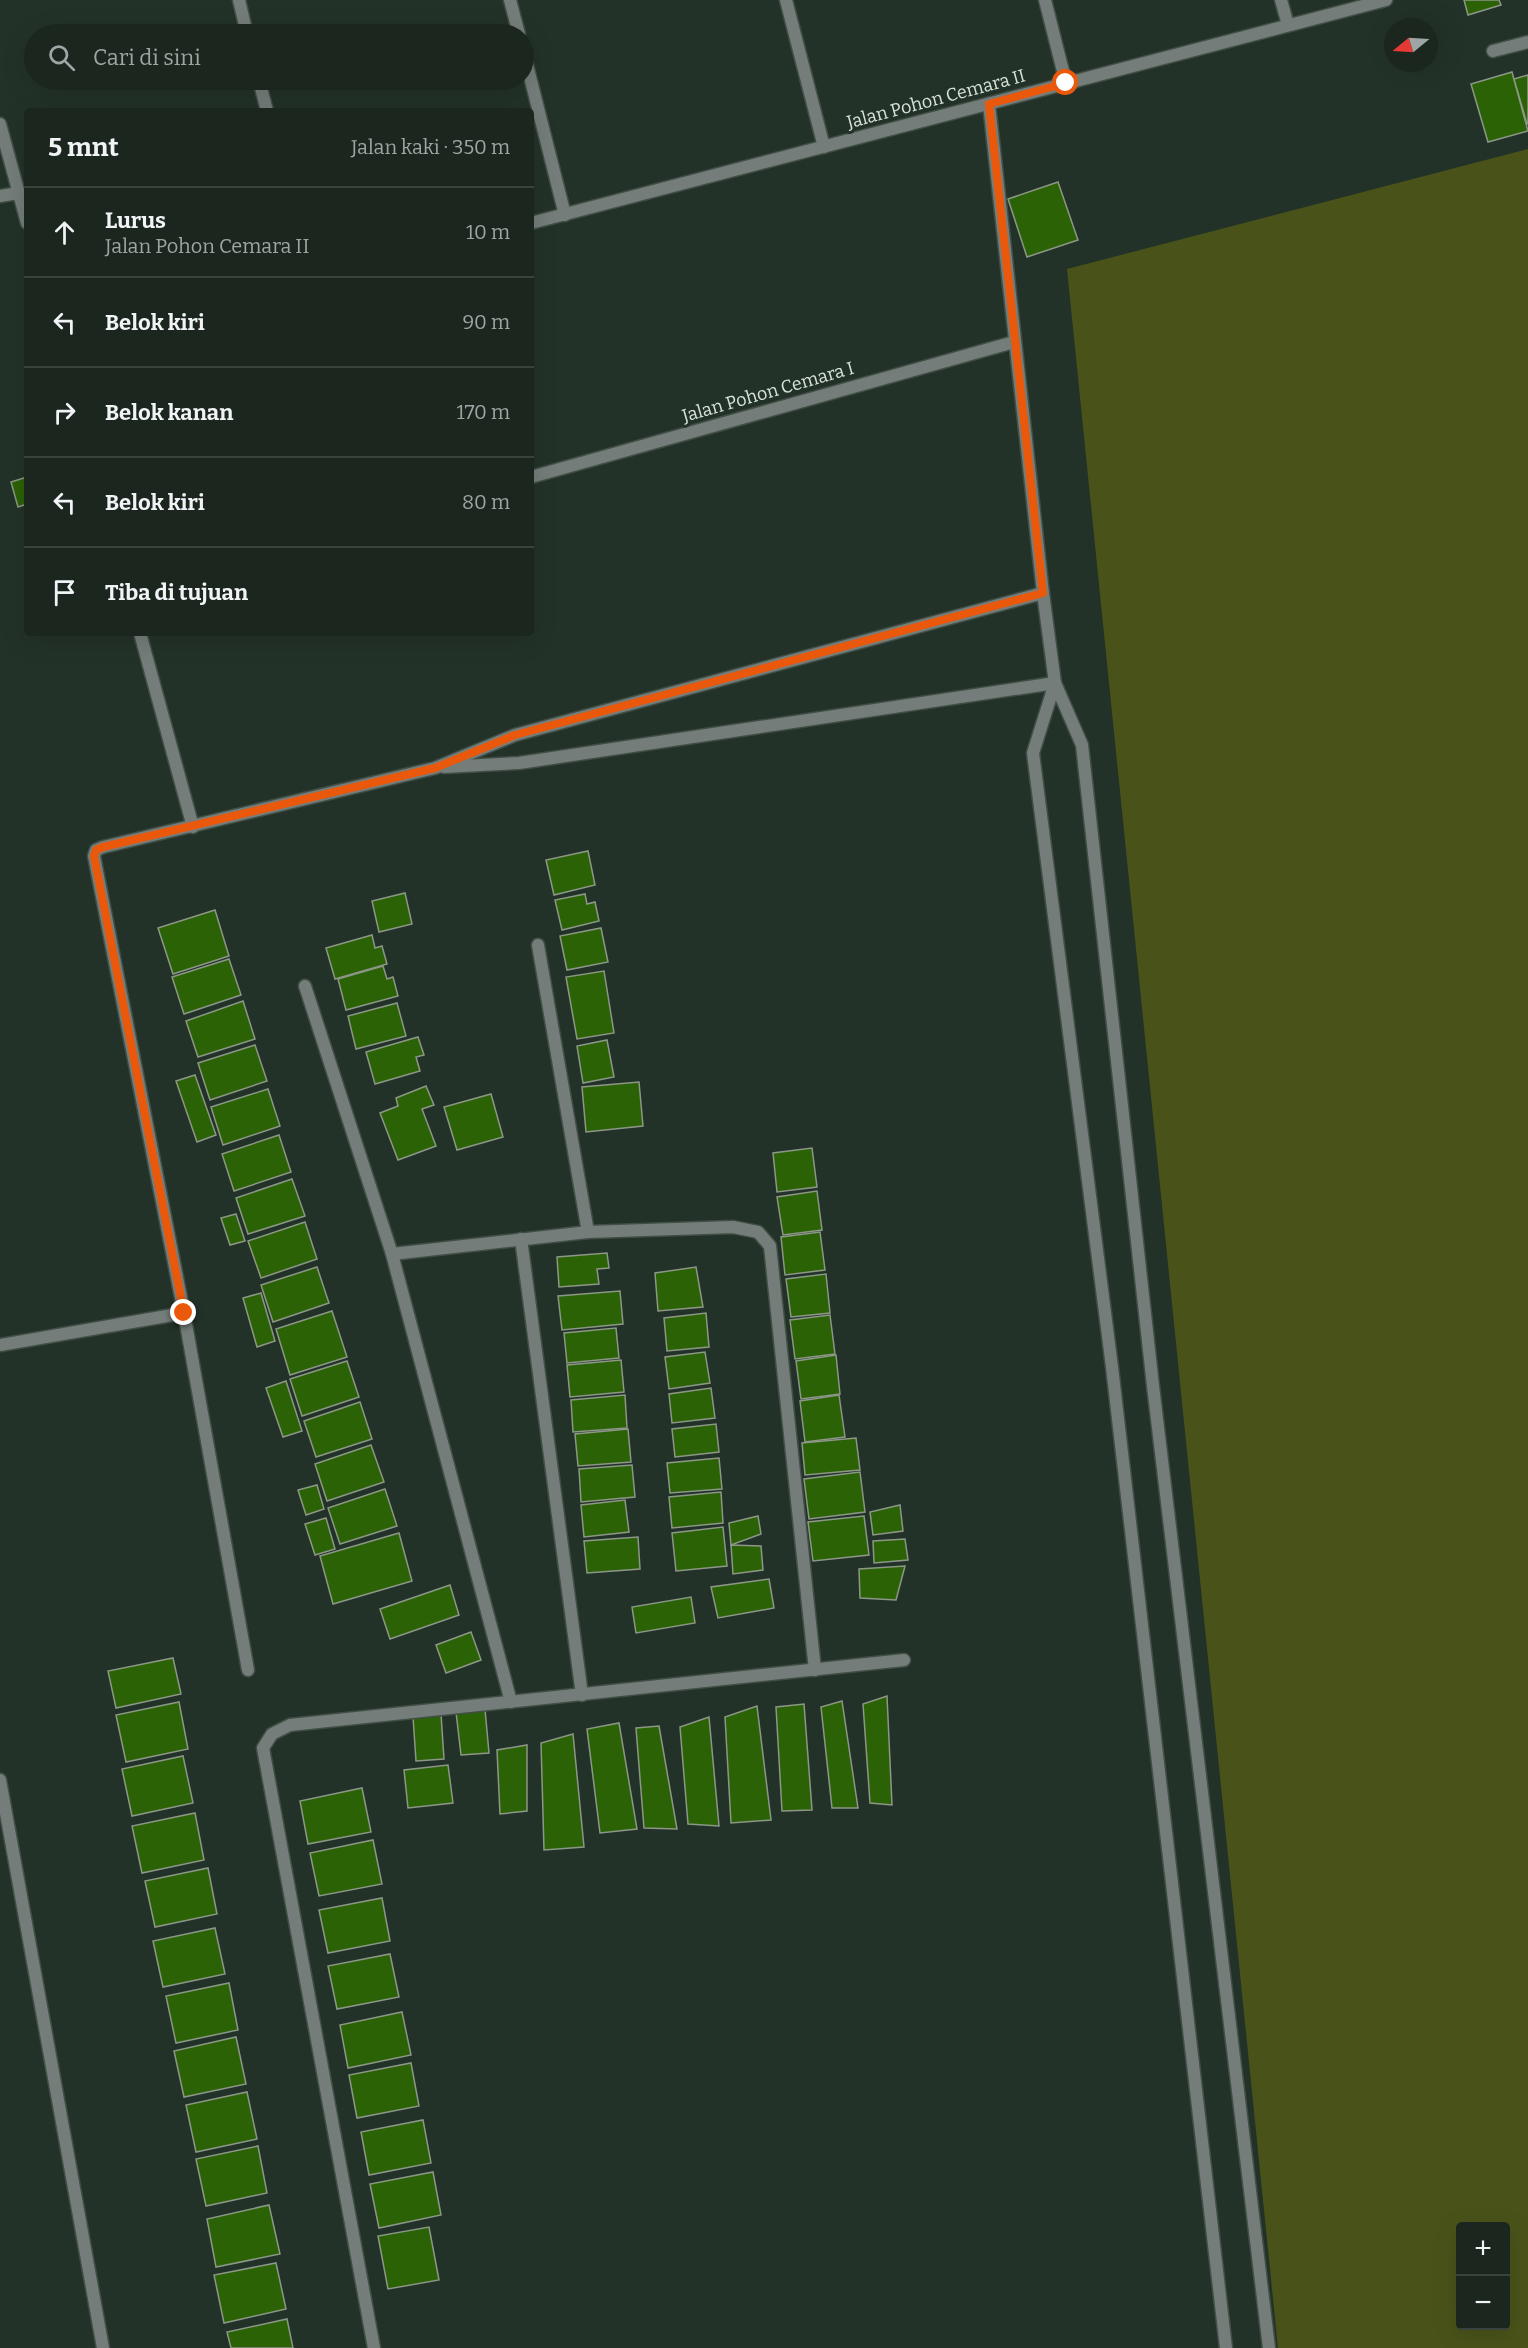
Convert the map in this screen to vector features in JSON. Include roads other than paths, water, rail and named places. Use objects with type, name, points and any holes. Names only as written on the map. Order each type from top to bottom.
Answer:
[{"type":"street","points":[[238,0],[245,24]]},
{"type":"street","points":[[510,0],[516,24]]},
{"type":"street","points":[[786,0],[824,147]]},
{"type":"street","points":[[1045,0],[1066,83]]},
{"type":"street","points":[[1281,0],[1288,26]]},
{"type":"street","name":"Jalan Pohon Cemara II","points":[[534,222],[1386,0]]},
{"type":"street","points":[[1493,51],[1528,42]]},
{"type":"street","points":[[262,90],[266,108]]},
{"type":"street","points":[[533,90],[565,214]]},
{"type":"street","points":[[989,104],[1014,342],[1055,683],[1082,745],[1153,1386],[1269,2348]]},
{"type":"street","points":[[0,124],[24,213]]},
{"type":"street","points":[[0,196],[18,193]]},
{"type":"street","name":"Jalan Pohon Cemara I","points":[[534,476],[1014,342]]},
{"type":"street","points":[[248,1670],[184,1313],[94,856],[96,850],[435,768],[515,735],[1043,593]]},
{"type":"street","points":[[141,636],[193,827]]},
{"type":"street","points":[[435,768],[519,763],[1055,683]]},
{"type":"street","points":[[1055,683],[1033,753],[1113,1379],[1227,2348]]},
{"type":"street","points":[[537,945],[588,1232]]},
{"type":"street","points":[[305,986],[392,1254],[511,1702]]},
{"type":"street","points":[[392,1254],[588,1232],[734,1227],[758,1232],[770,1246],[815,1670]]},
{"type":"street","points":[[521,1239],[582,1695]]},
{"type":"street","points":[[0,1345],[184,1313]]},
{"type":"street","points":[[374,2348],[262,1748],[272,1734],[290,1725],[904,1660]]},
{"type":"street","points":[[0,1780],[103,2348]]}]
